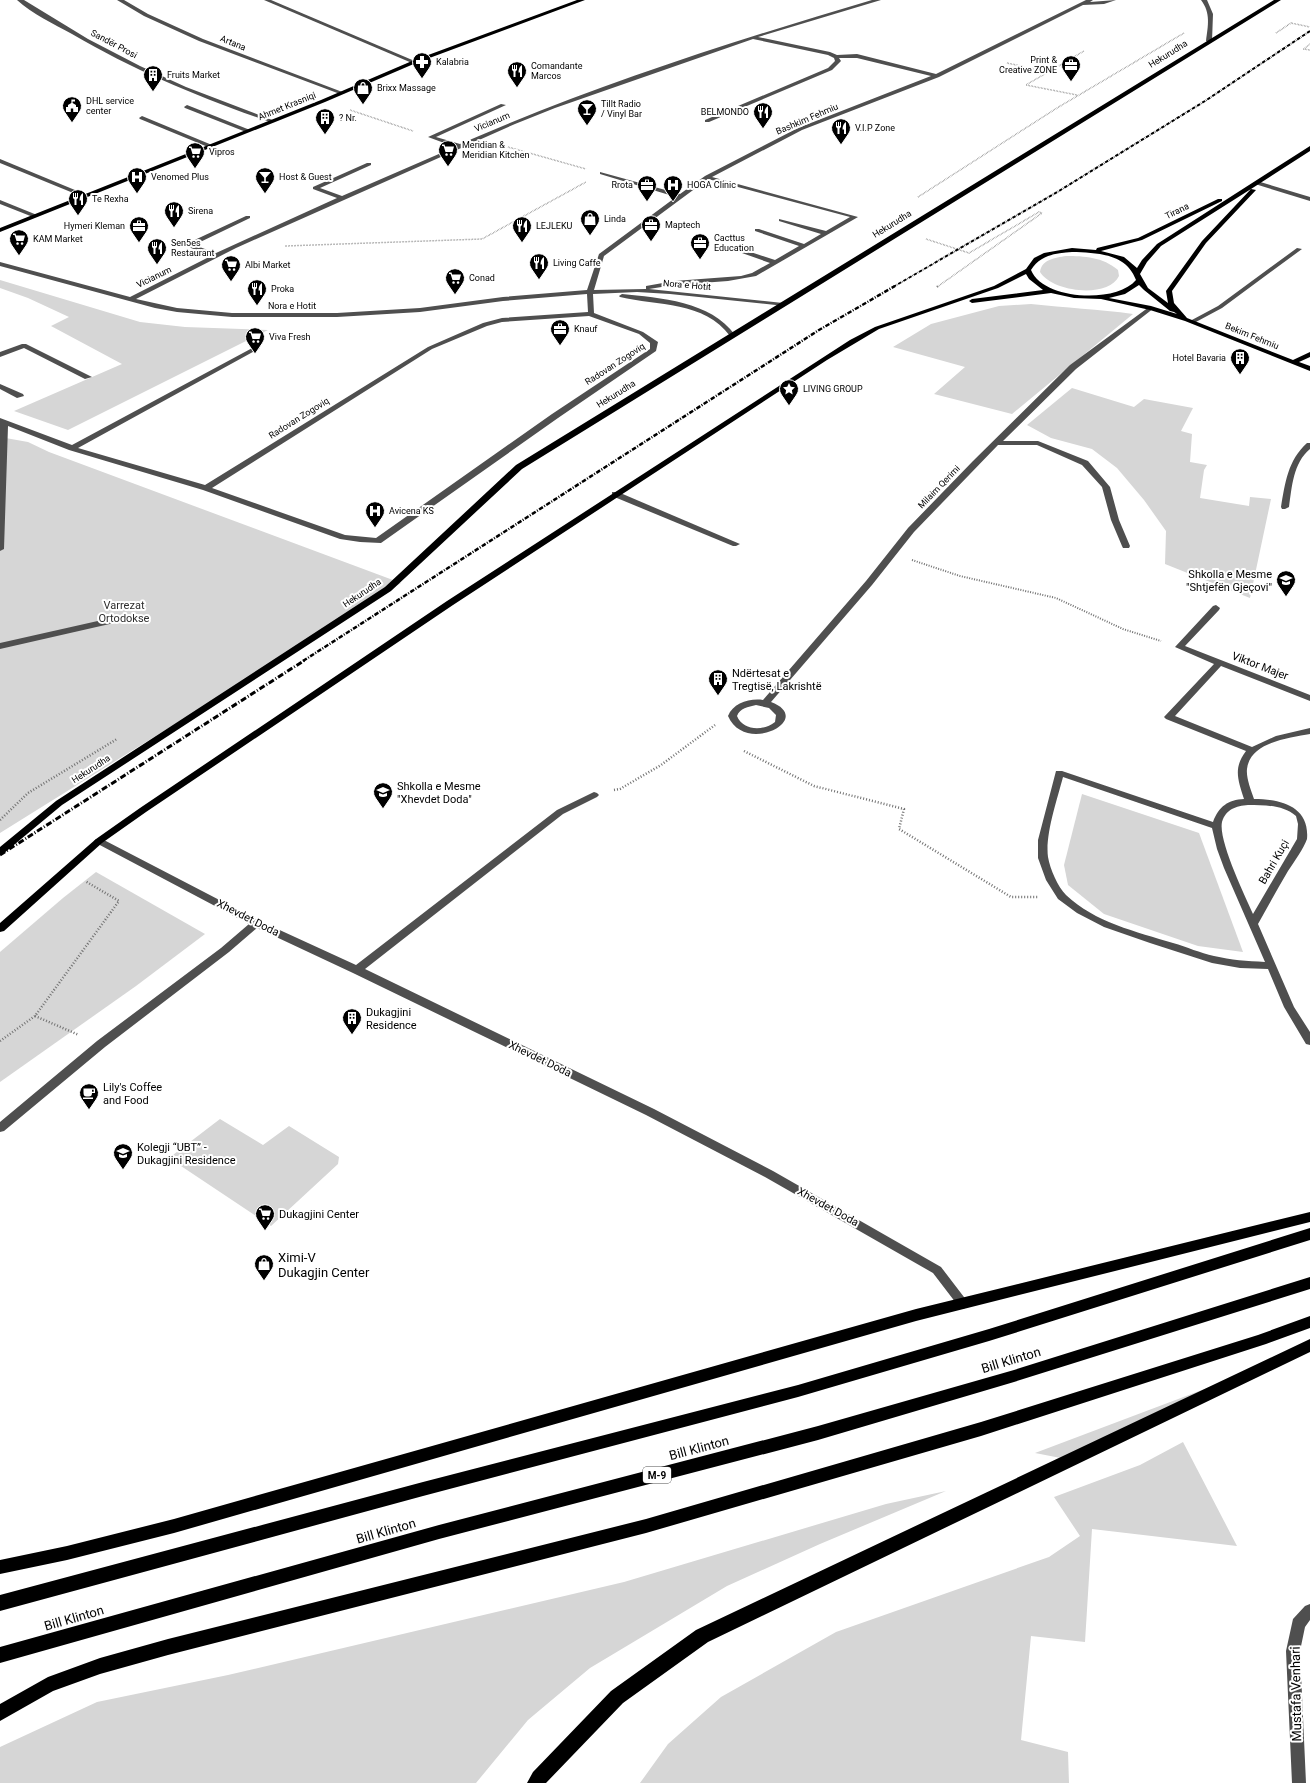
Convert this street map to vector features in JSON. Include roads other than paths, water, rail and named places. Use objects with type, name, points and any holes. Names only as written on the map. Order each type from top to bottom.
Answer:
[{"type":"highway","points":[[0,1567],[67,1553],[182,1523],[916,1315],[1310,1217]]},
{"type":"highway","points":[[0,1604],[423,1489],[798,1391],[989,1335],[1310,1234]]},
{"type":"highway","name":"Bill Klinton","points":[[0,1655],[439,1532],[826,1431],[1014,1376],[1310,1283]]},
{"type":"highway","points":[[0,1713],[48,1685],[107,1664],[176,1645],[646,1526],[980,1430],[1261,1340],[1310,1322]]},
{"type":"highway","points":[[536,1783],[538,1778],[617,1697],[702,1636],[1310,1345]]},
{"type":"main road","name":"Ahmet Krasniqi","points":[[0,230],[323,101],[414,62],[582,0]]},
{"type":"main road","name":"Hekurudha","points":[[0,852],[59,803],[388,589],[519,467],[1278,0]]},
{"type":"main road","name":"Tirana","points":[[1091,251],[1110,248],[1140,239],[1267,176],[1310,148]]},
{"type":"main road","points":[[1190,321],[1174,308],[1168,299],[1169,291],[1204,242],[1258,183],[1267,176]]},
{"type":"main road","name":"Tirana","points":[[1138,272],[1144,261],[1159,245],[1258,183]]},
{"type":"main road","points":[[1072,250],[1091,251],[1121,258],[1132,265],[1138,272],[1139,280],[1134,287],[1124,293],[1097,297],[1066,295],[1052,291],[1038,284],[1031,278],[1028,270],[1031,262],[1041,256],[1055,252],[1072,250]]},
{"type":"main road","points":[[0,929],[98,841],[450,603],[615,494],[852,341],[877,328],[996,287],[1028,270]]},
{"type":"main road","name":"Bekim Fehmiu","points":[[1139,280],[1163,303],[1190,321]]},
{"type":"main road","points":[[934,309],[986,298],[1052,291]]},
{"type":"main road","name":"Bekim Fehmiu","points":[[1097,297],[1150,308],[1190,321],[1310,369]]},
{"type":"main road","points":[[1293,362],[1310,354]]},
{"type":"street","name":"Sandër Prosi","points":[[20,0],[113,55],[156,76],[208,98],[272,121]]},
{"type":"street","name":"Artana","points":[[120,0],[162,23],[273,68],[342,93]]},
{"type":"street","points":[[267,0],[414,62]]},
{"type":"street","name":"Vicianum","points":[[129,300],[217,256],[342,198],[459,146],[554,107],[753,37],[878,0]]},
{"type":"street","name":"Bashkim Fehmiu","points":[[590,314],[592,312],[590,292],[601,255],[707,177],[800,129],[936,76],[1090,0]]},
{"type":"street","points":[[1082,4],[1113,0]]},
{"type":"street","points":[[1204,0],[1209,5],[1211,12],[1210,41]]},
{"type":"street","points":[[753,37],[821,51],[836,57],[862,57],[936,76]]},
{"type":"street","points":[[707,121],[830,69],[838,61],[836,57]]},
{"type":"street","points":[[459,146],[431,137],[503,106]]},
{"type":"street","points":[[187,107],[248,131]]},
{"type":"street","points":[[142,118],[210,146]]},
{"type":"street","points":[[0,161],[85,196]]},
{"type":"street","points":[[342,198],[315,188],[369,164]]},
{"type":"street","points":[[602,173],[681,196]]},
{"type":"street","points":[[637,290],[677,282],[739,279],[754,275],[854,217],[707,177]]},
{"type":"street","points":[[1258,183],[1310,199]]},
{"type":"street","points":[[0,202],[35,216]]},
{"type":"street","points":[[217,256],[188,245],[248,217]]},
{"type":"street","points":[[781,220],[826,233]]},
{"type":"street","points":[[757,230],[805,246]]},
{"type":"street","points":[[730,247],[776,263]]},
{"type":"street","points":[[1190,321],[1220,307],[1298,249]]},
{"type":"street","name":"Nora e Hotit","points":[[0,264],[129,300],[177,310],[232,315],[337,315],[420,310],[503,299],[637,290],[670,292],[783,305]]},
{"type":"street","name":"Nora e Hotit","points":[[590,292],[674,303],[717,320],[729,328],[732,335]]},
{"type":"street","name":"Milaim Qerimi","points":[[766,703],[911,530],[1073,367],[1150,308]]},
{"type":"street","name":"Radovan Zogoviq","points":[[2,421],[72,448],[206,488],[343,537],[360,540],[378,540],[555,416],[654,350],[654,342],[649,337],[590,314],[502,320],[485,324],[430,348],[206,488]]},
{"type":"street","points":[[0,355],[24,345],[88,377]]},
{"type":"street","points":[[72,448],[258,347]]},
{"type":"street","points":[[0,386],[20,396]]},
{"type":"street","points":[[0,549],[2,421]]},
{"type":"street","points":[[996,443],[1038,443],[1085,463],[1106,488],[1115,520],[1126,546]]},
{"type":"street","points":[[1285,507],[1292,470],[1304,449],[1310,445]]},
{"type":"street","points":[[615,494],[736,544]]},
{"type":"street","points":[[1216,608],[1179,647],[1218,663]]},
{"type":"street","points":[[0,646],[111,621]]},
{"type":"street","name":"Viktor Majer","points":[[1252,750],[1169,717],[1218,663],[1310,698]]},
{"type":"street","points":[[756,702],[766,703],[774,706],[779,711],[781,717],[780,722],[775,727],[758,731],[740,727],[734,722],[732,716],[734,711],[743,705],[756,702]]},
{"type":"street","points":[[1250,802],[1242,771],[1243,760],[1252,750],[1271,740],[1310,731]]},
{"type":"street","points":[[1272,966],[1240,964],[1212,959],[1154,941],[1108,925],[1081,911],[1062,897],[1051,880],[1042,858],[1043,840],[1059,773],[1216,826],[1222,848],[1272,966],[1289,1008],[1310,1041]]},
{"type":"street","points":[[357,970],[560,812],[594,796]]},
{"type":"street","name":"Bahri Kuçi","points":[[1216,826],[1221,812],[1232,804],[1250,802],[1272,803],[1289,808],[1300,816],[1303,825],[1302,839],[1253,923]]},
{"type":"street","name":"Xhevdet Doda","points":[[98,841],[256,923],[357,970],[650,1112],[829,1207],[937,1270],[963,1304]]},
{"type":"street","points":[[0,1128],[101,1044],[225,950],[256,923]]},
{"type":"street","name":"Mustafa Venhari","points":[[1299,1783],[1293,1651],[1298,1624],[1310,1610]]},
{"type":"railway","points":[[893,287],[1054,194],[1205,101],[1310,31]]},
{"type":"railway","points":[[303,661],[819,330],[895,286]]},
{"type":"railway","points":[[0,855],[305,660]]},
{"type":"place","name":"Kalabria","points":[[422,79]]},
{"type":"place","name":"Print & Creative ZONE","points":[[1071,82]]},
{"type":"place","name":"Comandante Marcos","points":[[517,88]]},
{"type":"place","name":"Fruits Market","points":[[153,92]]},
{"type":"place","name":"Brixx Massage","points":[[363,105]]},
{"type":"place","name":"DHL service center","points":[[72,123]]},
{"type":"place","name":"Tillt Radio / Vinyl Bar","points":[[587,126]]},
{"type":"place","name":"BELMONDO","points":[[763,129]]},
{"type":"place","name":"? Nr.","points":[[325,135]]},
{"type":"place","name":"V.I.P Zone","points":[[841,145]]},
{"type":"place","name":"Meridian & Meridian Kitchen","points":[[448,167]]},
{"type":"place","name":"Vipros","points":[[195,169]]},
{"type":"place","name":"Venomed Plus","points":[[137,194]]},
{"type":"place","name":"Host & Guest","points":[[265,194]]},
{"type":"place","name":"Rrota","points":[[647,202]]},
{"type":"place","name":"HOGA Clinic","points":[[673,202]]},
{"type":"place","name":"Te Rexha","points":[[78,216]]},
{"type":"place","name":"Sirena","points":[[174,228]]},
{"type":"place","name":"Linda","points":[[590,236]]},
{"type":"place","name":"Maptech","points":[[651,242]]},
{"type":"place","name":"Hymeri Kleman","points":[[139,243]]},
{"type":"place","name":"LEJLEKU","points":[[522,243]]},
{"type":"place","name":"KAM Market","points":[[19,256]]},
{"type":"place","name":"Cacttus Education","points":[[700,260]]},
{"type":"place","name":"Sen5es Restaurant","points":[[157,265]]},
{"type":"place","name":"Living Caffe","points":[[539,280]]},
{"type":"place","name":"Albi Market","points":[[231,282]]},
{"type":"place","name":"Conad","points":[[455,295]]},
{"type":"place","name":"Proka","points":[[257,306]]},
{"type":"place","name":"Knauf","points":[[560,346]]},
{"type":"place","name":"Viva Fresh","points":[[255,354]]},
{"type":"place","name":"Hotel Bavaria","points":[[1240,375]]},
{"type":"place","name":"LIVING GROUP","points":[[789,406]]},
{"type":"place","name":"Avicena KS","points":[[375,528]]},
{"type":"place","name":"Shkolla e Mesme \"Shtjefën Gjeçovi\"","points":[[1286,597]]},
{"type":"place","name":"Ndërtesat e Tregtisë, Lakrishtë","points":[[718,696]]},
{"type":"place","name":"Shkolla e Mesme \"Xhevdet Doda\"","points":[[383,809]]},
{"type":"place","name":"Dukagjini Residence","points":[[352,1035]]},
{"type":"place","name":"Lily's Coffee and Food","points":[[89,1110]]},
{"type":"place","name":"Kolegji “UBT” - Dukagjini Residence","points":[[123,1170]]},
{"type":"place","name":"Dukagjini Center","points":[[265,1231]]},
{"type":"place","name":"Ximi-V Dukagjin Center","points":[[264,1281]]},
{"type":"park label","name":"Varrezat Ortodokse","points":[[124,611]]}]
